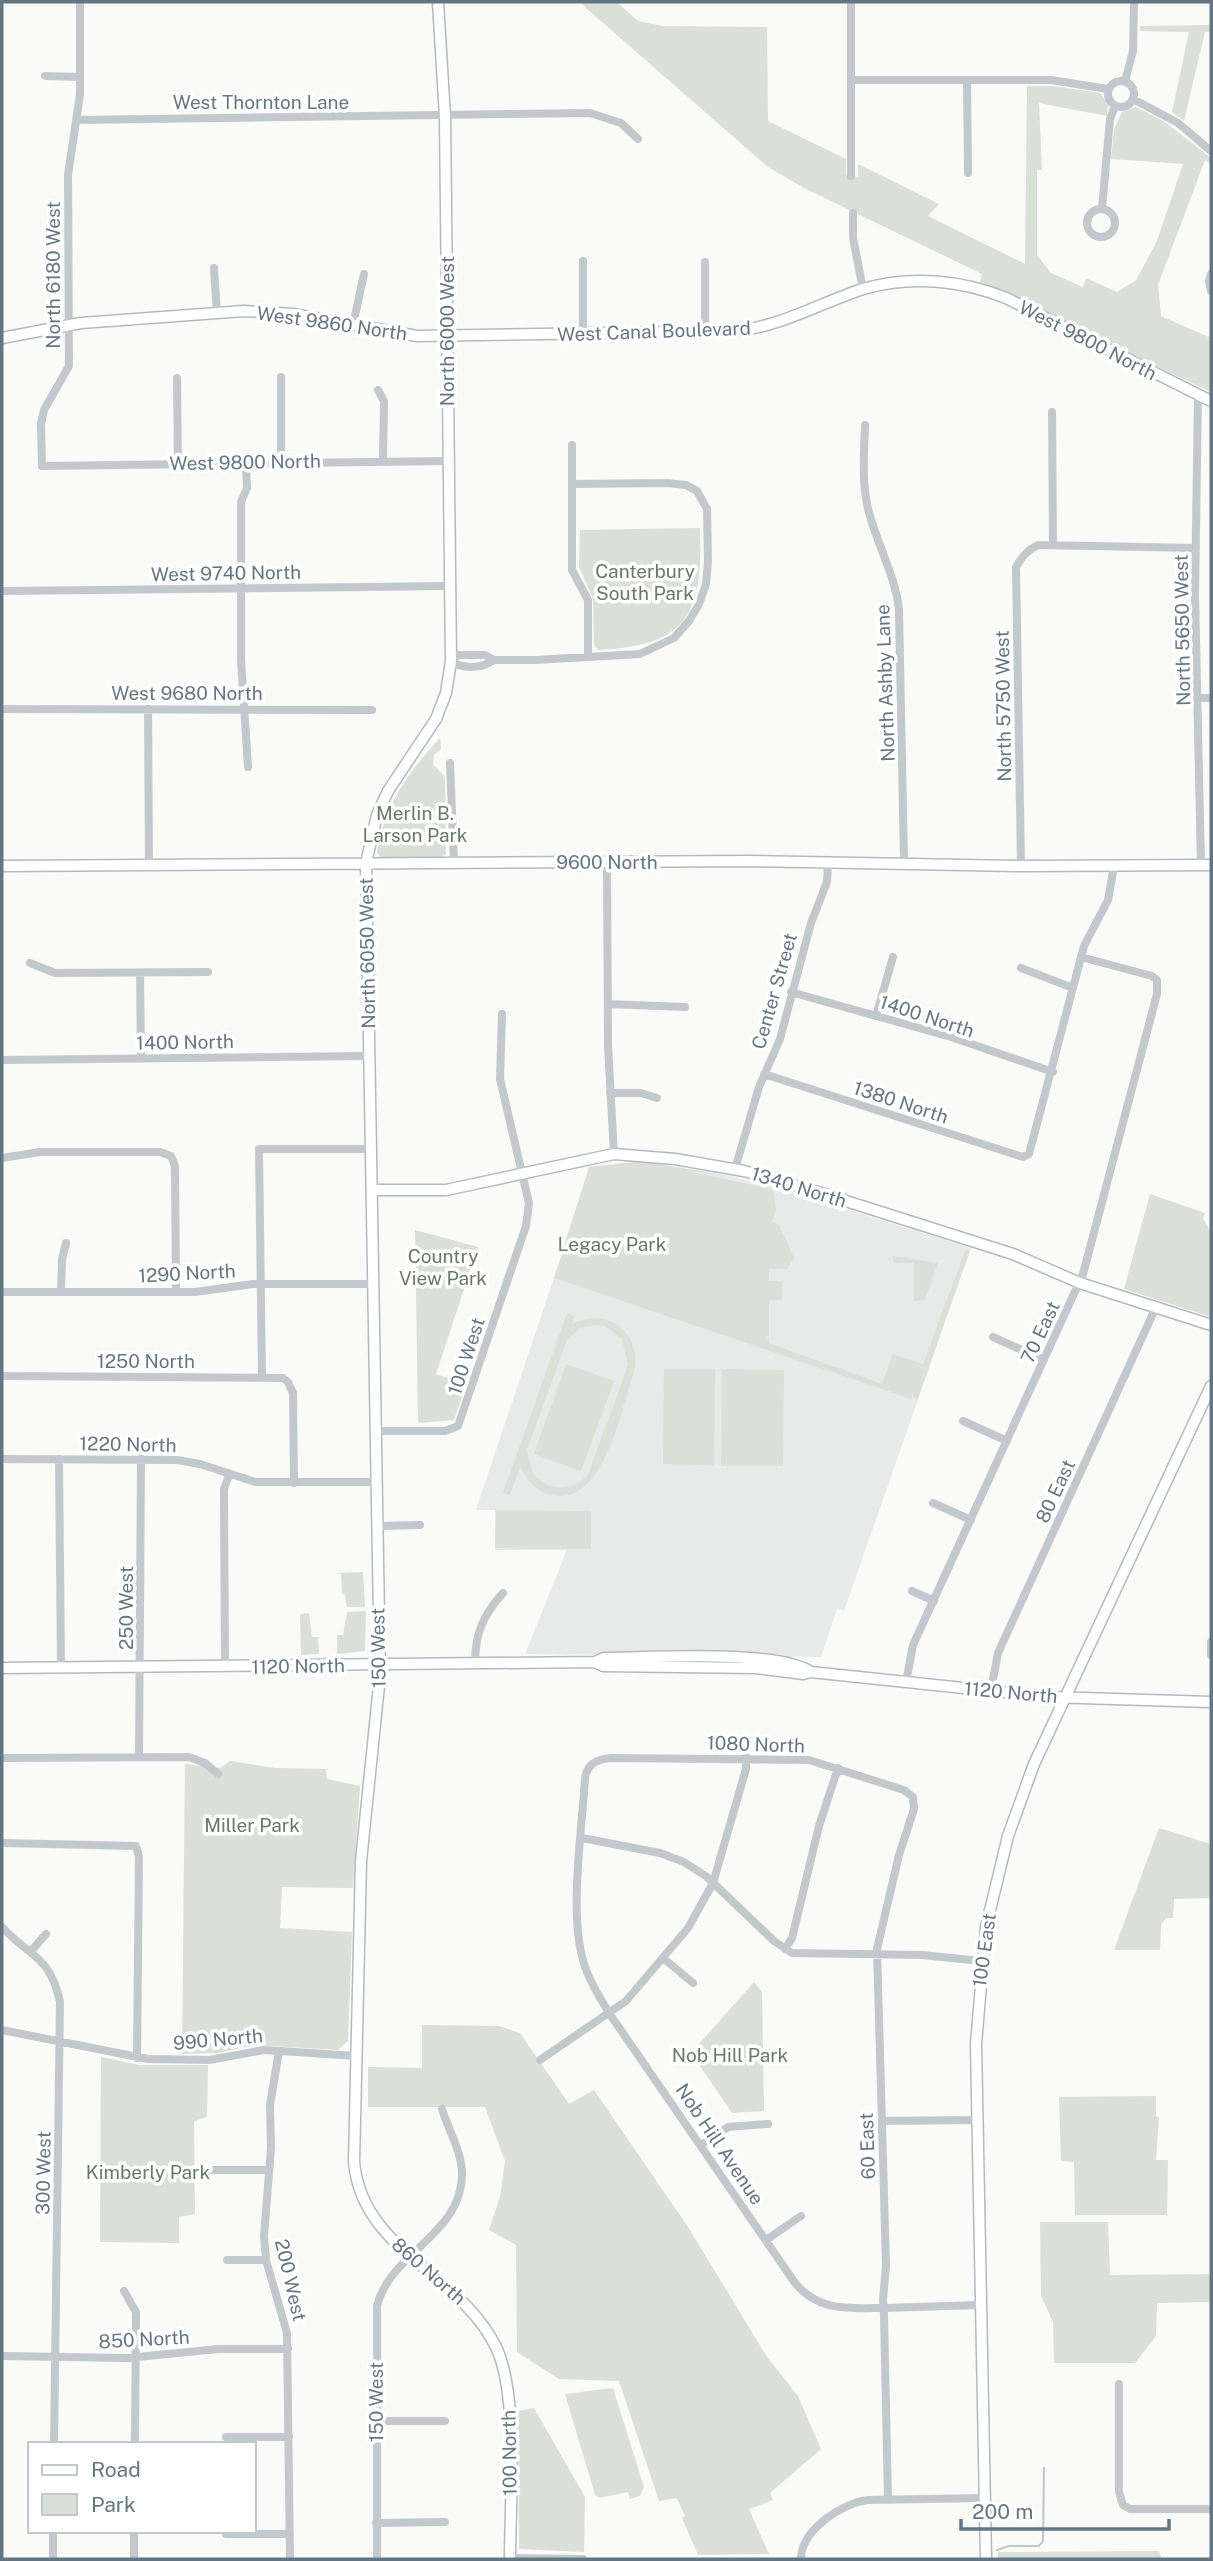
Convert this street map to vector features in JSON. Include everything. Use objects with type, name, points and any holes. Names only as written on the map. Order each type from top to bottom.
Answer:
[{"type":"street","name":"North 6180 West","points":[[42,466],[41,424],[44,410],[69,366],[68,174],[77,120],[80,77],[80,2]]},
{"type":"street","name":"North 6000 West","points":[[439,2],[445,117],[451,661]]},
{"type":"street","points":[[851,2],[851,176]]},
{"type":"street","points":[[1125,81],[1133,51],[1134,2]]},
{"type":"street","points":[[45,76],[80,77]]},
{"type":"street","points":[[852,80],[1067,81],[1108,89]]},
{"type":"street","points":[[967,80],[968,173]]},
{"type":"street","points":[[1116,81],[1125,81],[1133,88],[1133,99],[1126,106],[1115,106],[1108,98],[1108,89],[1116,81]]},
{"type":"street","points":[[1133,99],[1178,123],[1211,151]]},
{"type":"street","points":[[1102,209],[1110,119],[1115,106]]},
{"type":"street","name":"West Thornton Lane","points":[[77,120],[590,113],[621,122],[638,139]]},
{"type":"street","points":[[853,213],[853,238],[863,289]]},
{"type":"street","points":[[583,261],[583,333]]},
{"type":"street","points":[[705,262],[705,332]]},
{"type":"street","points":[[214,268],[217,314]]},
{"type":"street","points":[[353,325],[364,274]]},
{"type":"street","points":[[1211,274],[1211,291]]},
{"type":"street","name":"West Canal Boulevard","points":[[447,336],[705,332],[761,327],[863,289],[919,281],[979,287]]},
{"type":"street","name":"West 9800 North","points":[[979,287],[1211,401]]},
{"type":"street","name":"West 9860 North","points":[[70,325],[269,311],[390,334],[447,336]]},
{"type":"street","points":[[2,338],[70,325]]},
{"type":"street","points":[[281,377],[281,462]]},
{"type":"street","points":[[177,378],[178,463]]},
{"type":"street","points":[[378,390],[384,401],[383,460]]},
{"type":"street","name":"North 5650 West","points":[[1198,394],[1198,698],[1206,865]]},
{"type":"street","points":[[1052,412],[1053,545],[1196,548]]},
{"type":"street","name":"North Ashby Lane","points":[[864,425],[863,485],[870,516],[892,573],[899,609],[904,862]]},
{"type":"street","points":[[572,444],[572,570],[588,600],[588,656]]},
{"type":"street","name":"West 9800 North","points":[[42,466],[448,461]]},
{"type":"street","points":[[246,463],[247,488],[241,502],[240,588],[241,660],[248,767]]},
{"type":"street","points":[[451,661],[458,666],[485,666],[494,660],[640,654],[674,638],[699,604],[706,584],[707,509],[697,491],[686,485],[667,483],[573,484]]},
{"type":"street","name":"North 5750 West","points":[[1021,866],[1017,567],[1029,549],[1038,545],[1053,545]]},
{"type":"street","name":"West 9740 North","points":[[2,591],[450,586]]},
{"type":"street","name":"North 6050 West","points":[[369,1056],[366,863],[377,815],[388,791],[436,719],[446,693],[451,661]]},
{"type":"street","points":[[1198,698],[1211,698]]},
{"type":"street","name":"West 9680 North","points":[[2,709],[372,710]]},
{"type":"street","points":[[148,709],[149,864]]},
{"type":"street","points":[[450,763],[453,774],[454,862]]},
{"type":"street","name":"9600 North","points":[[2,866],[454,862],[1206,865]]},
{"type":"street","points":[[607,862],[610,1093],[614,1154]]},
{"type":"street","name":"Center Street","points":[[735,1169],[764,1074],[780,1039],[811,923],[827,882],[828,863]]},
{"type":"street","points":[[1053,1072],[1081,957],[1108,900],[1114,866]]},
{"type":"street","points":[[876,1016],[893,957]]},
{"type":"street","name":"70 East","points":[[906,1682],[911,1651],[1080,1283],[1093,1247],[1157,994],[1157,980],[1143,973],[1081,957]]},
{"type":"street","points":[[30,963],[55,973],[208,972]]},
{"type":"street","points":[[1021,968],[1073,988]]},
{"type":"street","points":[[140,973],[141,1058]]},
{"type":"street","name":"1400 North","points":[[791,992],[951,1037],[1053,1072]]},
{"type":"street","points":[[608,1004],[685,1007]]},
{"type":"street","name":"100 West","points":[[375,1431],[445,1431],[458,1426],[526,1226],[529,1203],[500,1079],[502,1014]]},
{"type":"street","name":"1400 North","points":[[2,1060],[369,1056]]},
{"type":"street","name":"150 West","points":[[369,1056],[378,1715],[362,1851],[356,2056],[356,2175],[368,2209],[383,2230]]},
{"type":"street","name":"1380 North","points":[[764,1074],[1023,1157],[1029,1154],[1053,1072]]},
{"type":"street","points":[[610,1093],[641,1093],[657,1098]]},
{"type":"street","points":[[262,1377],[259,1149],[370,1149]]},
{"type":"street","points":[[2,1157],[40,1152],[160,1152],[171,1156],[175,1166],[176,1292]]},
{"type":"street","name":"1340 North","points":[[372,1190],[434,1191],[614,1154],[649,1155],[735,1169],[1020,1256],[1080,1283],[1211,1325]]},
{"type":"street","points":[[61,1292],[62,1259],[66,1243]]},
{"type":"street","name":"1290 North","points":[[2,1292],[211,1292],[261,1284],[373,1284]]},
{"type":"street","name":"80 East","points":[[991,1690],[998,1653],[1156,1307]]},
{"type":"street","points":[[993,1337],[1044,1360]]},
{"type":"street","name":"1250 North","points":[[2,1376],[276,1377],[288,1382],[293,1392],[294,1483]]},
{"type":"street","name":"100 East","points":[[986,2559],[976,2033],[981,1961],[992,1896],[1008,1836],[1034,1764],[1211,1386]]},
{"type":"street","points":[[962,1421],[1007,1441]]},
{"type":"street","name":"1220 North","points":[[2,1459],[141,1459],[190,1462],[255,1482],[376,1482]]},
{"type":"street","points":[[59,1459],[61,1668]]},
{"type":"street","name":"250 West","points":[[139,1758],[141,1459]]},
{"type":"street","points":[[225,1667],[224,1489],[229,1475]]},
{"type":"street","points":[[933,1503],[971,1520]]},
{"type":"street","points":[[376,1526],[420,1525]]},
{"type":"street","points":[[912,1591],[934,1601]]},
{"type":"street","points":[[475,1663],[480,1627],[490,1608],[503,1593]]},
{"type":"street","points":[[1211,1642],[1211,1655]]},
{"type":"street","name":"1120 North","points":[[2,1668],[595,1662],[604,1658],[757,1659],[802,1666],[811,1672],[906,1682],[1065,1697],[1211,1702]]},
{"type":"street","points":[[2,1758],[190,1757],[205,1763],[218,1774]]},
{"type":"street","points":[[540,2060],[631,1997],[694,1919],[713,1883],[746,1769],[746,1757]]},
{"type":"street","name":"1080 North","points":[[592,1764],[611,1758],[746,1757],[809,1760],[904,1790],[913,1797]]},
{"type":"street","name":"Nob Hill Avenue","points":[[592,1764],[585,1778],[578,1923],[580,1949],[588,1977],[609,2013],[796,2283],[809,2297],[832,2307],[883,2308]]},
{"type":"street","points":[[785,1949],[792,1938],[819,1826],[838,1768]]},
{"type":"street","name":"60 East","points":[[888,2500],[883,2308],[886,2265],[878,1955],[899,1855],[914,1809],[913,1797]]},
{"type":"street","points":[[582,1838],[674,1857],[713,1883],[785,1949],[802,1955],[878,1955],[981,1961]]},
{"type":"street","points":[[2,1843],[136,1846],[139,1857],[137,2058]]},
{"type":"street","name":"300 West","points":[[2,1927],[32,1950],[47,1967],[58,1992],[61,2039],[54,2442]]},
{"type":"street","points":[[32,1950],[46,1934]]},
{"type":"street","points":[[663,1958],[693,1983]]},
{"type":"street","name":"990 North","points":[[2,2030],[61,2039],[137,2058],[190,2061],[251,2050],[356,2056]]},
{"type":"street","name":"200 West","points":[[279,2051],[270,2105],[269,2170],[264,2228],[267,2260],[284,2316],[288,2348],[290,2559]]},
{"type":"street","name":"150 West","points":[[377,2559],[377,2306],[382,2292],[451,2214],[460,2191],[461,2165],[442,2109]]},
{"type":"street","points":[[883,2121],[977,2120]]},
{"type":"street","points":[[701,2145],[728,2127],[768,2124]]},
{"type":"street","points":[[185,2170],[269,2170]]},
{"type":"street","points":[[766,2240],[801,2216]]},
{"type":"street","name":"860 North","points":[[383,2230],[473,2311],[497,2349]]},
{"type":"street","points":[[227,2260],[267,2260]]},
{"type":"street","points":[[124,2291],[136,2312],[135,2442]]},
{"type":"street","points":[[883,2308],[981,2305]]},
{"type":"street","name":"850 North","points":[[2,2356],[136,2357],[180,2355],[218,2349],[288,2348]]},
{"type":"street","name":"100 North","points":[[497,2349],[505,2374],[508,2399],[510,2559]]},
{"type":"street","points":[[1119,2384],[1119,2492],[1123,2505],[1134,2509],[1211,2509]]},
{"type":"street","points":[[376,2421],[444,2421]]},
{"type":"street","points":[[226,2437],[289,2437]]},
{"type":"street","points":[[801,2559],[804,2543],[842,2508],[860,2501],[985,2498]]},
{"type":"street","points":[[376,2523],[445,2522]]},
{"type":"street","points":[[53,2533],[53,2559]]},
{"type":"street","points":[[134,2533],[134,2559]]},
{"type":"street","points":[[226,2534],[290,2534]]},
{"type":"street","points":[[510,2559],[583,2559]]},
{"type":"shaded area","points":[[682,1168],[763,1183],[971,1248],[844,1611],[837,1609],[821,1657],[525,1654],[567,1550],[495,1550],[495,1510],[476,1510],[554,1278],[640,1307]]},
{"type":"green space","points":[[579,2],[617,2],[638,21],[663,26],[767,27],[768,121],[846,159],[846,175],[858,177],[858,164],[939,204],[928,216],[1025,264],[1027,86],[1053,86],[1100,93],[1108,104],[1107,116],[1039,103],[1042,170],[1037,170],[1037,255],[1051,273],[1083,287],[1086,278],[1117,292],[1136,280],[1157,241],[1183,164],[1111,159],[1114,129],[1122,112],[1136,107],[1165,122],[1211,158],[1211,164],[1205,160],[1158,285],[1161,316],[1211,338],[1211,392],[980,282],[982,274],[804,188],[768,167]]},
{"type":"green space","points":[[1211,25],[1211,32],[1205,32],[1184,121],[1172,112],[1189,32],[1140,31],[1140,26]]},
{"type":"green space","name":"Canterbury South Park","points":[[700,528],[698,582],[693,603],[684,619],[671,632],[653,641],[598,650],[594,646],[593,599],[579,567],[580,530]]},
{"type":"green space","name":"Merlin B. Larson Park","points":[[440,738],[441,749],[434,755],[433,764],[445,777],[446,854],[442,858],[381,858],[377,853],[380,836],[392,805],[408,777]]},
{"type":"green space","name":"Legacy Park","points":[[641,1161],[741,1178],[681,1170],[773,1189],[776,1210],[772,1222],[779,1225],[794,1258],[787,1269],[769,1269],[769,1281],[782,1281],[782,1300],[769,1300],[769,1336],[765,1338],[769,1338],[769,1343],[882,1384],[893,1354],[923,1364],[965,1251],[970,1250],[917,1401],[912,1394],[912,1399],[554,1278],[589,1167]]},
{"type":"green space","points":[[1150,1194],[1205,1213],[1203,1218],[1211,1233],[1211,1317],[1124,1289]]},
{"type":"green space","name":"Country View Park","points":[[415,1230],[478,1247],[436,1374],[466,1384],[454,1420],[418,1423]]},
{"type":"green space","points":[[893,1256],[938,1263],[925,1300],[914,1301],[914,1263],[894,1263]]},
{"type":"green space","points":[[567,1313],[574,1316],[572,1324],[599,1318],[621,1328],[634,1348],[633,1375],[615,1432],[597,1472],[585,1486],[570,1495],[552,1495],[533,1485],[520,1467],[510,1495],[503,1493]],"holes":[[[605,1326],[622,1339],[628,1365],[588,1475],[575,1485],[553,1487],[533,1474],[527,1450],[567,1340],[580,1328]]]},
{"type":"green space","points":[[566,1364],[614,1381],[581,1471],[534,1454]]},
{"type":"green space","points":[[664,1369],[715,1369],[714,1465],[663,1464]]},
{"type":"green space","points":[[722,1369],[784,1370],[783,1466],[721,1466]]},
{"type":"green space","points":[[496,1510],[591,1511],[591,1549],[495,1548]]},
{"type":"green space","points":[[363,1572],[365,1607],[347,1607],[345,1595],[342,1594],[341,1574],[335,1573]]},
{"type":"green space","points":[[366,1611],[365,1651],[337,1654],[337,1635],[343,1635],[347,1612]]},
{"type":"green space","points":[[309,1613],[312,1637],[318,1637],[319,1654],[301,1655],[300,1614]]},
{"type":"green space","name":"Miller Park","points":[[230,1761],[275,1768],[326,1769],[327,1779],[360,1786],[353,1888],[282,1887],[280,1928],[352,1932],[348,2041],[338,2050],[253,2045],[218,2053],[182,2054],[185,1764],[220,1768]]},
{"type":"green space","points":[[1159,1828],[1211,1844],[1211,1898],[1174,1899],[1173,1918],[1166,1918],[1161,1925],[1160,1950],[1114,1950]]},
{"type":"green space","name":"Nob Hill Park","points":[[754,1982],[762,1992],[764,2111],[732,2113],[691,2053]]},
{"type":"green space","points":[[422,2025],[499,2026],[520,2033],[569,2104],[594,2090],[688,2227],[767,2357],[798,2396],[821,2449],[770,2493],[773,2500],[749,2509],[769,2554],[698,2555],[682,2518],[685,2516],[677,2498],[659,2501],[619,2381],[559,2379],[517,2352],[516,2245],[489,2230],[500,2197],[505,2161],[485,2107],[368,2107],[368,2067],[422,2068]]},
{"type":"green space","name":"Kimberly Park","points":[[101,2057],[139,2065],[208,2065],[207,2117],[194,2121],[195,2214],[179,2217],[179,2243],[100,2242]]},
{"type":"green space","points":[[1156,2096],[1156,2116],[1159,2117],[1156,2160],[1168,2160],[1167,2215],[1075,2215],[1074,2162],[1061,2161],[1059,2097]]},
{"type":"green space","points":[[1040,2222],[1108,2222],[1110,2275],[1211,2274],[1211,2302],[1157,2303],[1156,2336],[1135,2363],[1054,2363],[1053,2322],[1041,2296]]},
{"type":"green space","points":[[613,2388],[644,2487],[640,2496],[630,2499],[628,2492],[599,2498],[595,2495],[565,2394]]},
{"type":"green space","points":[[534,2408],[585,2497],[584,2552],[519,2549],[518,2411]]},
{"type":"green space","points":[[1159,2551],[1162,2559],[998,2559],[998,2552]]},
{"type":"waterway","points":[[997,2550],[1009,2546],[1039,2546],[1043,2541],[1044,2468]]}]
